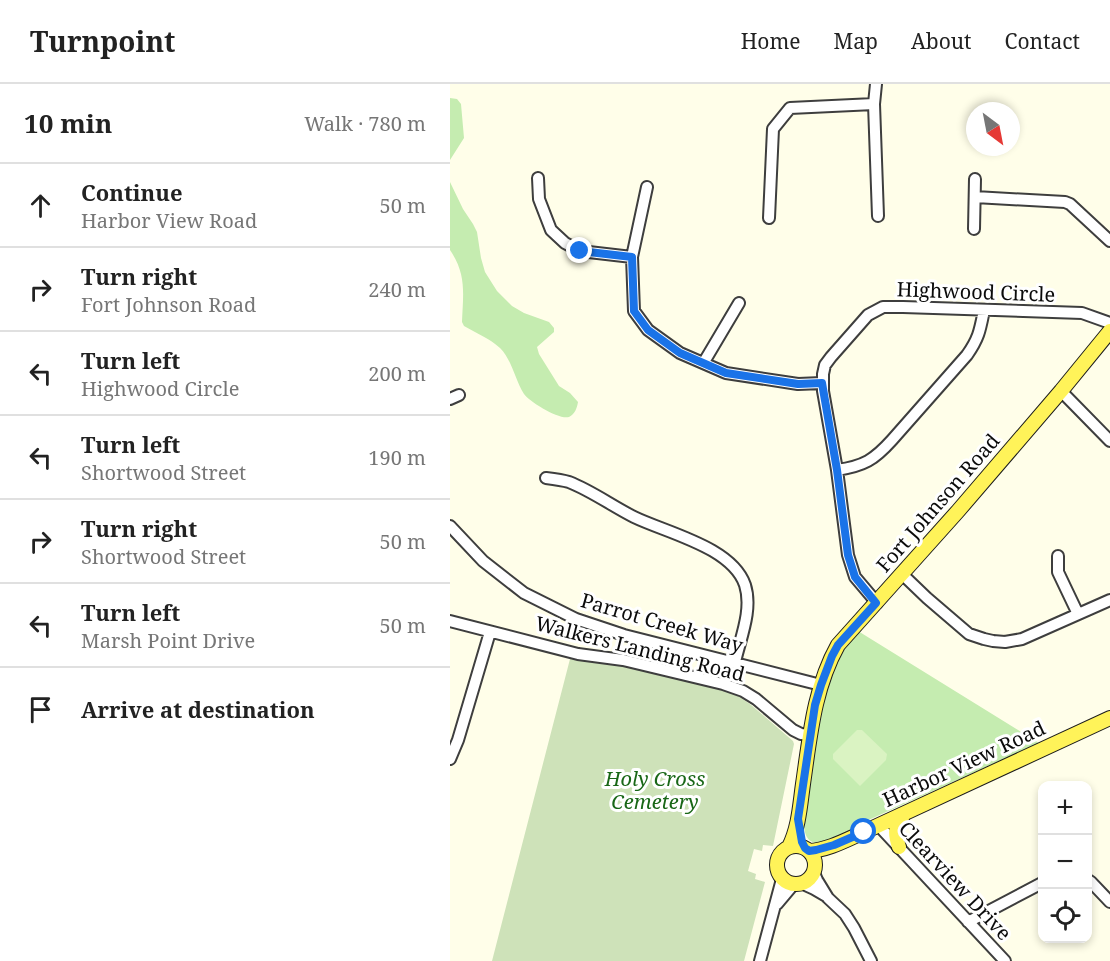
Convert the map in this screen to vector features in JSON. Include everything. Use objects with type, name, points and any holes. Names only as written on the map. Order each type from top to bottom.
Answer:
[{"type":"main road","name":"Fort Johnson Road","points":[[789,847],[794,838],[798,819],[815,705],[838,645],[958,512],[1110,330]]},
{"type":"main road","name":"Harbor View Road","points":[[807,850],[834,845],[879,826],[1110,718]]},
{"type":"main road","points":[[899,848],[895,834],[896,827],[904,814]]},
{"type":"main road","name":"Fort Johnson Road","points":[[798,819],[802,842],[807,850]]},
{"type":"main road","name":"Harbor View Road","points":[[815,869],[822,855],[834,845]]},
{"type":"main road","points":[[800,846],[807,850],[815,860],[815,869],[808,881],[792,882],[777,871],[777,862],[781,853],[789,847],[800,846]]},
{"type":"street","points":[[876,84],[874,104],[878,216]]},
{"type":"street","points":[[769,218],[774,129],[790,108],[874,104]]},
{"type":"street","points":[[538,178],[539,199],[550,230],[565,243],[580,251],[632,257]]},
{"type":"street","points":[[974,229],[975,179]]},
{"type":"street","points":[[646,187],[632,257],[634,311],[648,330],[680,353],[726,373],[798,384],[822,383],[837,470],[849,563],[855,577],[876,603]]},
{"type":"street","points":[[975,197],[1065,202],[1110,241]]},
{"type":"street","points":[[704,362],[739,303]]},
{"type":"street","name":"Highwood Circle","points":[[822,383],[825,365],[831,357],[868,315],[884,307],[1082,313],[1110,323]]},
{"type":"street","points":[[837,470],[862,465],[874,459],[887,446],[967,355],[980,333],[984,310]]},
{"type":"street","points":[[1061,391],[1110,441]]},
{"type":"street","points":[[546,478],[567,481],[589,491],[636,518],[702,544],[725,560],[740,576],[745,587],[747,608],[735,662]]},
{"type":"street","name":"Parrot Creek Way","points":[[450,526],[483,561],[524,593],[576,619],[624,635],[821,685]]},
{"type":"street","points":[[1058,556],[1058,572],[1078,614]]},
{"type":"street","points":[[902,574],[969,634],[1005,642],[1022,639],[1110,600]]},
{"type":"street","name":"Walkers Landing Road","points":[[450,621],[578,654],[623,660],[723,684],[743,691],[756,699],[793,730],[810,735]]},
{"type":"street","points":[[450,759],[458,740],[490,632]]},
{"type":"street","name":"Clearview Drive","points":[[879,826],[1005,961]]},
{"type":"street","points":[[815,869],[828,898]]},
{"type":"street","points":[[760,961],[773,912],[792,882],[814,888],[845,914],[872,961]]},
{"type":"street","points":[[1092,883],[1110,902]]},
{"type":"street","points":[[968,922],[1038,885]]},
{"type":"green space","points":[[450,98],[457,99],[461,104],[464,138],[450,160]]},
{"type":"green space","points":[[450,182],[477,232],[485,272],[497,291],[512,306],[549,322],[554,328],[554,332],[537,347],[559,386],[578,402],[575,411],[569,417],[552,413],[527,397],[508,358],[500,348],[464,326],[462,322],[462,276],[450,250]]},
{"type":"green space","points":[[858,631],[1039,743],[853,827],[844,835],[826,842],[812,842],[805,833],[804,807],[825,686],[844,646]]},
{"type":"green space","name":"Holy Cross Cemetery","points":[[570,659],[630,666],[727,691],[750,704],[793,741],[773,846],[763,845],[762,851],[754,849],[748,871],[756,874],[755,879],[765,882],[744,961],[492,961]]},
{"type":"green space","points":[[857,730],[862,730],[887,754],[886,760],[860,786],[833,759],[833,754]]},
{"type":"route","points":[[580,251],[632,257],[634,311],[648,330],[680,353],[726,373],[798,384],[822,383],[837,470],[848,555],[855,577],[876,603],[838,645],[821,685],[815,705],[798,819],[802,842],[809,851],[834,845],[864,832]]}]
